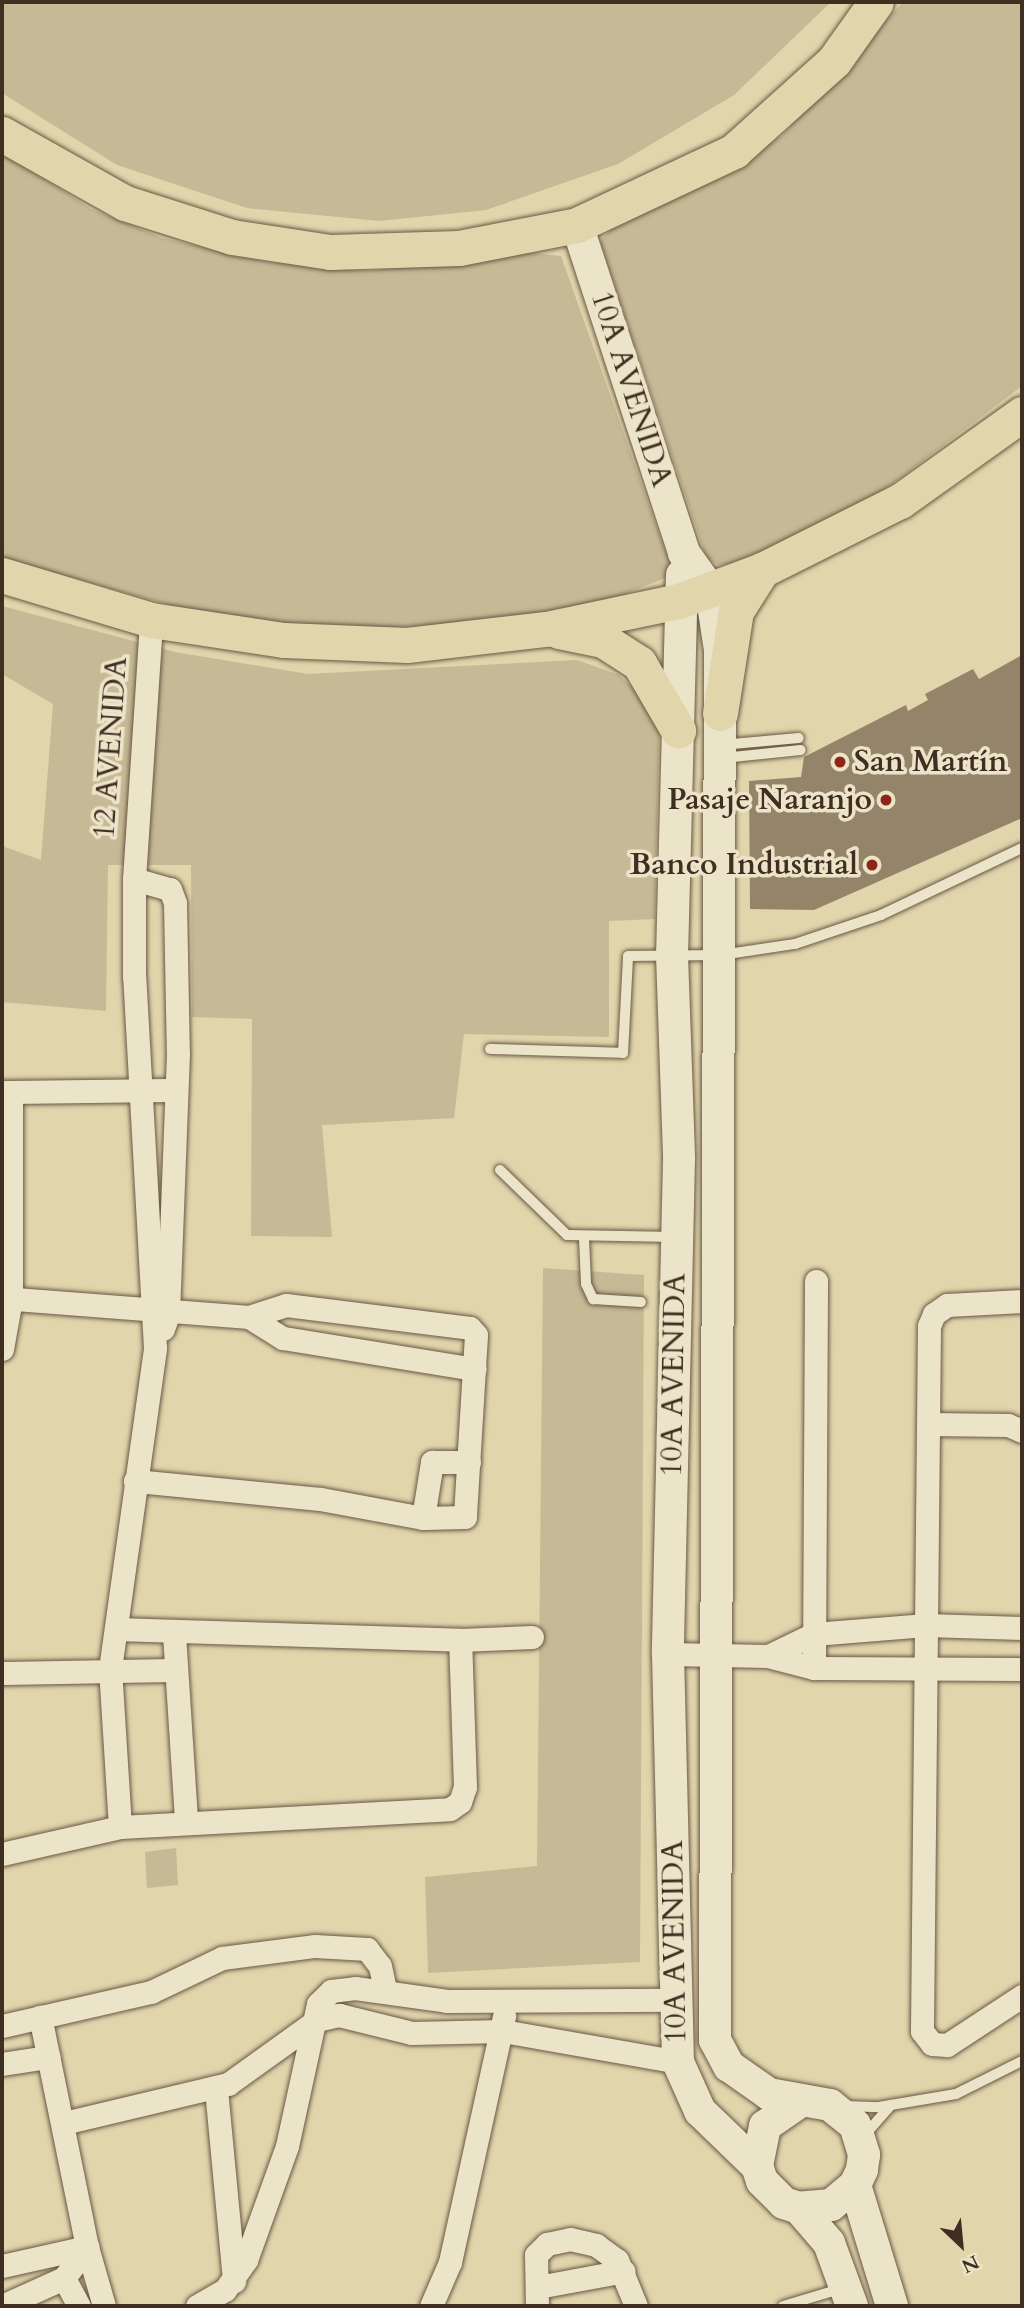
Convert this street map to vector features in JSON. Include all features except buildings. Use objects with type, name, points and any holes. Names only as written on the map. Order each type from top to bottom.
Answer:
[{"type":"main road","points":[[2,134],[89,186],[162,218],[306,250],[427,251],[577,225],[734,151],[834,61],[876,2]]},
{"type":"main road","points":[[2,575],[151,620],[344,644],[407,645],[545,629],[695,596],[762,569],[900,500],[1022,414]]},
{"type":"main road","points":[[720,739],[736,611],[762,569]]},
{"type":"main road","points":[[545,629],[603,640],[627,653],[653,678],[678,730]]},
{"type":"street","name":"10A AVENIDA","points":[[577,225],[684,553],[695,596],[720,739],[721,1160],[715,2040],[736,2073],[769,2094],[798,2103]]},
{"type":"street","name":"10A AVENIDA","points":[[695,596],[678,730],[672,955],[679,1159],[668,1654],[678,2062],[700,2111],[757,2166]]},
{"type":"street","name":"12 AVENIDA","points":[[151,620],[134,879],[134,977],[141,1091],[161,1314]]},
{"type":"street","name":"12 AVENIDA","points":[[134,879],[170,889],[175,903],[174,973],[178,1053]]},
{"type":"street","points":[[120,1827],[110,1669],[161,1314],[178,1053],[139,1055]]},
{"type":"street","points":[[2,1349],[7,1298],[7,1092],[176,1090]]},
{"type":"street","points":[[679,1159],[721,1160]]},
{"type":"street","points":[[814,1668],[816,1281]]},
{"type":"street","points":[[7,1298],[161,1314],[248,1317],[286,1305],[470,1328],[478,1344],[465,1517],[423,1518],[320,1499],[135,1481]]},
{"type":"street","points":[[1022,1301],[947,1305],[934,1314],[929,1326],[922,2031],[932,2044],[947,2045],[1022,1996]]},
{"type":"street","points":[[248,1317],[283,1338],[475,1369]]},
{"type":"street","points":[[928,1424],[1008,1425],[1022,1431]]},
{"type":"street","points":[[423,1518],[432,1462],[470,1462]]},
{"type":"street","points":[[768,1656],[814,1633],[926,1625],[1022,1628]]},
{"type":"street","points":[[116,1629],[174,1634],[460,1640],[532,1637]]},
{"type":"street","points":[[174,1634],[174,1670],[186,1821]]},
{"type":"street","points":[[2,1854],[120,1827],[186,1821],[450,1809],[460,1802],[465,1787],[460,1640]]},
{"type":"street","points":[[668,1654],[768,1656],[814,1668],[1022,1669]]},
{"type":"street","points":[[2,1672],[174,1670]]},
{"type":"street","points":[[2,2026],[151,1992],[222,1958],[315,1946],[367,1949],[380,1966],[385,1990]]},
{"type":"street","points":[[197,2306],[233,2281],[287,2147],[317,2020],[318,2004],[331,1991],[385,1990],[447,2001],[505,2003],[676,2000]]},
{"type":"street","points":[[445,2032],[441,2015],[447,2001]]},
{"type":"street","points":[[431,2306],[446,2277],[503,2031],[505,2003]]},
{"type":"street","points":[[64,2123],[216,2089],[250,2072],[317,2020],[339,2015],[412,2033],[503,2031],[678,2062]]},
{"type":"street","points":[[40,2017],[88,2247],[104,2306]]},
{"type":"street","points":[[2,2064],[48,2057]]},
{"type":"street","points":[[216,2089],[233,2281]]},
{"type":"street","points":[[799,2208],[831,2205],[855,2185],[864,2155],[862,2139],[844,2113],[830,2105],[798,2103],[765,2126],[757,2166],[772,2193],[799,2208],[829,2243],[849,2297]]},
{"type":"street","points":[[855,2185],[892,2306]]},
{"type":"street","points":[[624,2271],[538,2297],[536,2255],[558,2240],[596,2245],[624,2271],[636,2306]]},
{"type":"street","points":[[2,2266],[88,2247]]},
{"type":"street","points":[[2,2306],[64,2277],[88,2247]]},
{"type":"street","points":[[64,2277],[79,2306]]},
{"type":"lane","points":[[720,739],[799,738]]},
{"type":"lane","points":[[720,739],[801,750]]},
{"type":"lane","points":[[491,1049],[623,1053],[625,960],[635,954],[721,955],[795,944],[881,915],[1022,848]]},
{"type":"lane","points":[[500,1170],[558,1227],[584,1238],[677,1237]]},
{"type":"lane","points":[[584,1238],[586,1284],[593,1299],[641,1302]]},
{"type":"lane","points":[[830,2105],[891,2105],[956,2095],[1022,2061]]},
{"type":"lane","points":[[862,2139],[891,2105]]},
{"type":"lane","points":[[783,2306],[849,2297]]},
{"type":"shaded area","points":[[2,2],[831,2],[734,95],[618,164],[486,210],[379,221],[247,208],[117,165],[2,93]]},
{"type":"shaded area","points":[[903,2],[1022,2],[1022,386],[877,495],[739,562],[718,565],[706,557],[600,241],[613,227],[709,180],[782,136]]},
{"type":"shaded area","points":[[2,152],[91,209],[162,238],[267,262],[368,271],[525,252],[561,256],[670,564],[665,578],[610,600],[475,623],[381,628],[276,624],[177,607],[2,558]]},
{"type":"shaded area","points":[[2,606],[175,652],[308,674],[577,660],[619,675],[643,698],[659,728],[655,919],[609,921],[609,1037],[464,1034],[454,1118],[322,1125],[332,1237],[251,1236],[252,1019],[192,1017],[191,865],[108,865],[106,1011],[2,1002],[2,846],[41,860],[53,704],[2,674]]},
{"type":"shaded area","points":[[543,1268],[644,1275],[640,1962],[428,1973],[425,1877],[537,1866]]},
{"type":"shaded area","points":[[176,1848],[178,1885],[147,1888],[145,1852]]},
{"type":"place","name":"San Martín","points":[[840,762]]},
{"type":"place","name":"Pasaje Naranjo","points":[[886,800]]},
{"type":"place","name":"Banco Industrial","points":[[872,865]]}]
